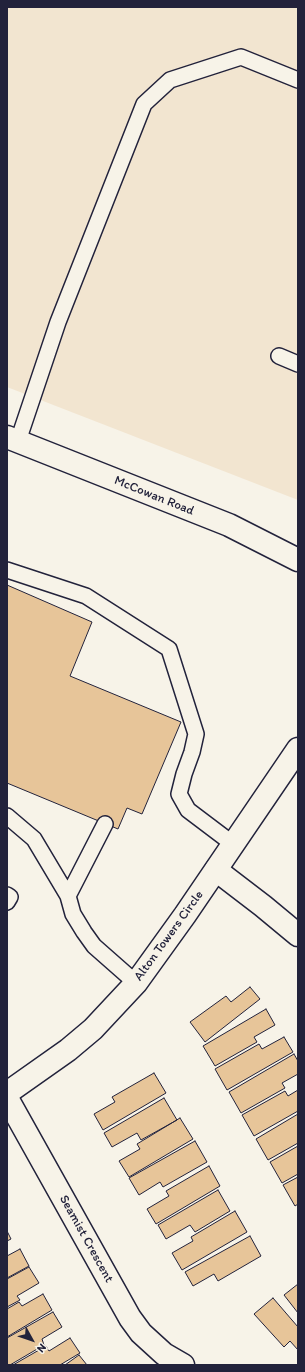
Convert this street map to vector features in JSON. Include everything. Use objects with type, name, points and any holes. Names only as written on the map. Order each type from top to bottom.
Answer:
[{"type":"street","name":"McCowan Road","points":[[12,439],[229,526],[298,560]]},
{"type":"street","name":"Alton Towers Circle","points":[[7,1093],[68,1050],[93,1029],[136,983],[234,844],[298,748]]},
{"type":"street","points":[[216,870],[298,935]]},
{"type":"street","name":"Seamist Crescent","points":[[7,1098],[130,1318],[141,1333],[164,1354],[182,1365]]},
{"type":"lane","points":[[12,439],[144,104],[170,80],[241,57],[298,80]]},
{"type":"lane","points":[[279,356],[298,364]]},
{"type":"lane","points":[[7,570],[86,596],[169,649],[196,734],[179,794],[188,810],[234,844]]},
{"type":"lane","points":[[7,816],[34,839],[68,896],[73,914],[94,946],[136,983]]},
{"type":"lane","points":[[68,896],[105,824]]},
{"type":"lane","points":[[7,896],[10,897],[7,902]]},
{"type":"shaded area","points":[[7,7],[298,7],[298,500],[7,387]]},
{"type":"building","points":[[7,585],[92,622],[70,676],[181,722],[142,814],[127,808],[118,829],[7,783]]},
{"type":"building","points":[[250,987],[260,999],[205,1042],[190,1022],[226,996],[231,1002]]},
{"type":"building","points":[[266,1009],[275,1025],[254,1037],[257,1042],[215,1066],[203,1046]]},
{"type":"building","points":[[284,1037],[293,1052],[227,1090],[215,1069],[259,1044],[262,1049]]},
{"type":"building","points":[[294,1054],[298,1061],[298,1074],[282,1083],[285,1088],[241,1113],[229,1092]]},
{"type":"building","points":[[154,1073],[166,1093],[103,1130],[94,1114],[115,1102],[112,1097]]},
{"type":"building","points":[[298,1090],[298,1111],[254,1136],[242,1115],[285,1091],[288,1096]]},
{"type":"building","points":[[164,1098],[177,1120],[141,1140],[137,1133],[112,1147],[104,1133]]},
{"type":"building","points":[[298,1114],[298,1143],[268,1160],[256,1139]]},
{"type":"building","points":[[180,1118],[193,1139],[129,1177],[119,1161],[140,1149],[137,1144]]},
{"type":"building","points":[[195,1141],[207,1162],[163,1187],[160,1182],[139,1195],[129,1178]]},
{"type":"building","points":[[298,1146],[298,1174],[282,1183],[270,1162]]},
{"type":"building","points":[[209,1166],[220,1186],[156,1224],[147,1209],[169,1196],[166,1191]]},
{"type":"building","points":[[298,1177],[298,1204],[295,1206],[283,1185]]},
{"type":"building","points":[[218,1190],[230,1211],[195,1232],[190,1225],[166,1239],[158,1225]]},
{"type":"building","points":[[235,1211],[247,1232],[182,1270],[172,1253],[193,1241],[191,1237]]},
{"type":"building","points":[[7,1231],[11,1239],[7,1241]]},
{"type":"building","points":[[250,1236],[261,1256],[218,1281],[214,1274],[193,1286],[185,1272]]},
{"type":"building","points":[[20,1249],[29,1266],[7,1278],[7,1256]]},
{"type":"building","points":[[29,1267],[39,1283],[17,1296],[20,1300],[7,1307],[7,1279]]},
{"type":"building","points":[[298,1284],[298,1313],[284,1295]]},
{"type":"building","points":[[43,1294],[52,1310],[7,1337],[7,1309],[19,1302],[22,1306]]},
{"type":"building","points":[[273,1298],[298,1327],[298,1350],[290,1341],[284,1347],[254,1314]]},
{"type":"building","points":[[53,1312],[62,1327],[42,1339],[44,1345],[10,1365],[7,1365],[7,1338]]},
{"type":"building","points":[[70,1338],[80,1353],[60,1365],[13,1365],[46,1346],[49,1351]]},
{"type":"building","points":[[79,1355],[87,1365],[65,1365]]}]
